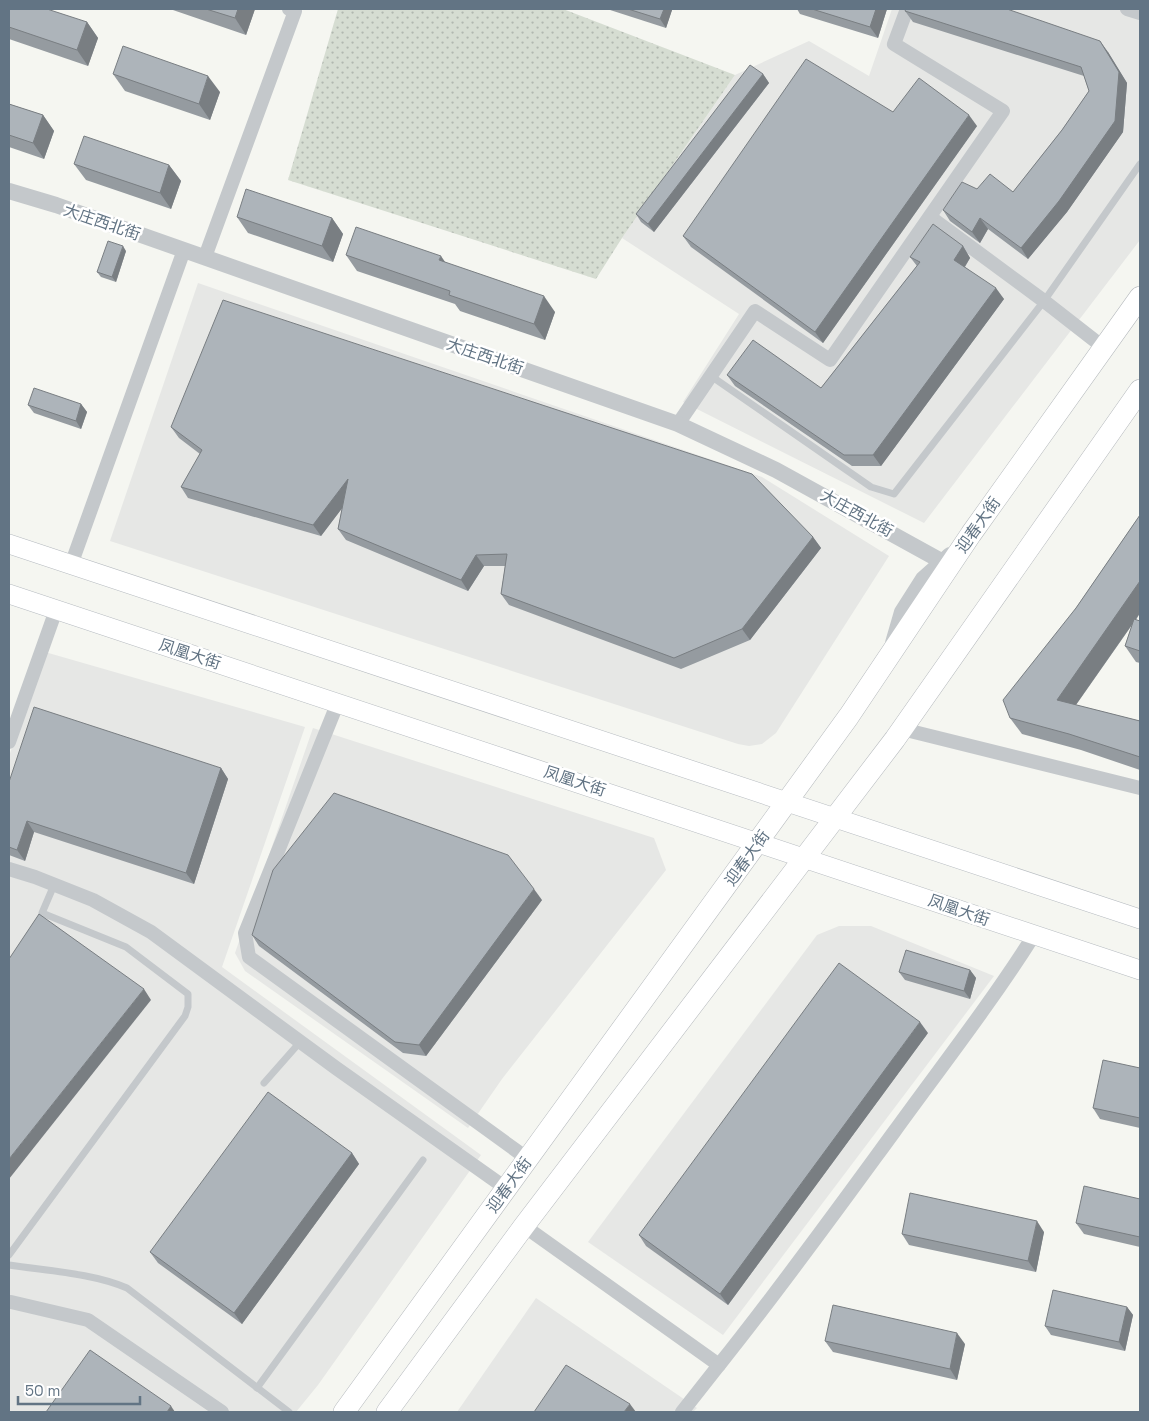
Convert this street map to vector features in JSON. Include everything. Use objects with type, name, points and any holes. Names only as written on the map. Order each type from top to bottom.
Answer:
[{"type":"main road","name":"迎春大街","points":[[344,1412],[849,716],[971,534],[1140,297]]},
{"type":"main road","points":[[387,1412],[524,1226],[902,729],[1140,390]]},
{"type":"main road","points":[[9,544],[1140,919]]},
{"type":"main road","name":"凤凰大街","points":[[9,594],[1140,970]]},
{"type":"street","points":[[205,257],[295,11],[289,9]]},
{"type":"street","points":[[678,424],[755,311],[830,360],[1003,111],[894,44],[907,9]]},
{"type":"street","points":[[1127,9],[1140,13]]},
{"type":"street","name":"大庄西北街","points":[[9,191],[56,205],[678,424],[776,470],[943,562]]},
{"type":"street","points":[[930,217],[1103,347]]},
{"type":"street","points":[[71,565],[184,250]]},
{"type":"street","points":[[889,658],[902,612],[924,579],[971,534]]},
{"type":"street","points":[[9,742],[56,610]]},
{"type":"street","points":[[338,702],[245,933],[249,957],[528,1159]]},
{"type":"street","points":[[902,729],[1140,788]]},
{"type":"street","points":[[9,869],[93,900],[151,932],[507,1189]]},
{"type":"street","points":[[682,1412],[772,1299],[1016,964],[1034,935]]},
{"type":"street","points":[[524,1226],[719,1365]]},
{"type":"street","points":[[11,1302],[88,1320],[222,1412]]},
{"type":"lane","points":[[711,376],[871,487],[894,494],[1044,301],[1140,164]]},
{"type":"lane","points":[[9,1255],[185,1016],[189,1001],[188,994],[126,947],[42,913],[54,885]]},
{"type":"lane","points":[[264,1083],[301,1042]]},
{"type":"lane","points":[[257,1388],[423,1160]]},
{"type":"lane","points":[[9,1265],[91,1278],[116,1283],[127,1288],[289,1412]]},
{"type":"shaded area","points":[[338,9],[563,9],[735,75],[622,238],[596,279],[288,180]]},
{"type":"shaded area","points":[[892,9],[1140,9],[1140,240],[924,523],[683,402],[739,314],[622,238],[735,75],[809,41],[869,76]]},
{"type":"shaded area","points":[[198,283],[762,477],[889,556],[776,733],[762,744],[749,746],[110,541]]},
{"type":"shaded area","points":[[45,652],[305,727],[222,967],[481,1155],[318,1385],[296,1412],[9,1412],[9,756]]},
{"type":"shaded area","points":[[313,728],[654,838],[666,870],[502,1079],[468,1128],[245,971],[235,953]]},
{"type":"shaded area","points":[[839,926],[871,926],[994,976],[723,1335],[588,1242],[817,935]]},
{"type":"shaded area","points":[[536,1298],[697,1408],[693,1412],[457,1412]]},
{"type":"building","points":[[9,9],[47,9],[87,22],[77,50],[9,27]]},
{"type":"building","points":[[206,9],[238,9],[235,18]]},
{"type":"building","points":[[628,9],[664,9],[660,19]]},
{"type":"building","points":[[812,9],[876,9],[870,27]]},
{"type":"building","points":[[906,9],[1007,9],[1100,41],[1119,72],[1115,121],[1059,201],[1021,248],[980,218],[972,232],[943,210],[962,182],[977,189],[990,174],[1013,192],[1062,130],[1089,91],[1081,67],[905,11]]},
{"type":"building","points":[[123,46],[208,76],[199,104],[113,74]]},
{"type":"building","points":[[806,59],[893,112],[919,78],[969,115],[815,332],[683,236]]},
{"type":"building","points":[[750,65],[763,74],[648,224],[636,214]]},
{"type":"building","points":[[9,104],[43,115],[33,143],[9,135]]},
{"type":"building","points":[[84,136],[169,165],[160,193],[74,164]]},
{"type":"building","points":[[246,189],[332,218],[322,246],[237,217]]},
{"type":"building","points":[[933,224],[963,246],[954,260],[996,288],[873,455],[844,455],[727,375],[753,340],[821,388],[920,262],[910,257]]},
{"type":"building","points":[[356,227],[441,256],[439,260],[544,296],[534,324],[449,295],[450,291],[346,255]]},
{"type":"building","points":[[108,241],[123,246],[112,277],[97,272]]},
{"type":"building","points":[[223,300],[752,474],[813,537],[742,629],[674,658],[501,594],[507,554],[476,555],[461,580],[338,529],[348,479],[313,525],[181,487],[202,450],[171,427]]},
{"type":"building","points":[[34,388],[81,404],[76,421],[28,405]]},
{"type":"building","points":[[1140,515],[1140,581],[1057,700],[1140,721],[1140,757],[1069,734],[1010,718],[1003,700],[1076,608]]},
{"type":"building","points":[[1134,619],[1140,621],[1140,651],[1125,646]]},
{"type":"building","points":[[34,707],[221,768],[186,873],[27,821],[17,850],[9,847],[9,782]]},
{"type":"building","points":[[334,793],[508,855],[534,889],[419,1045],[395,1042],[252,935],[273,870]]},
{"type":"building","points":[[39,914],[144,989],[9,1159],[9,959]]},
{"type":"building","points":[[906,950],[970,970],[964,991],[899,972]]},
{"type":"building","points":[[839,963],[920,1022],[720,1294],[639,1235]]},
{"type":"building","points":[[1103,1060],[1140,1068],[1140,1118],[1093,1108]]},
{"type":"building","points":[[268,1092],[352,1153],[234,1313],[150,1252]]},
{"type":"building","points":[[1084,1186],[1140,1199],[1140,1237],[1076,1223]]},
{"type":"building","points":[[910,1193],[1037,1221],[1028,1261],[902,1234]]},
{"type":"building","points":[[1053,1290],[1127,1307],[1119,1342],[1045,1326]]},
{"type":"building","points":[[833,1305],[957,1333],[950,1369],[825,1341]]},
{"type":"building","points":[[90,1350],[171,1406],[167,1412],[46,1412]]},
{"type":"building","points":[[566,1365],[630,1404],[624,1412],[534,1412]]}]
